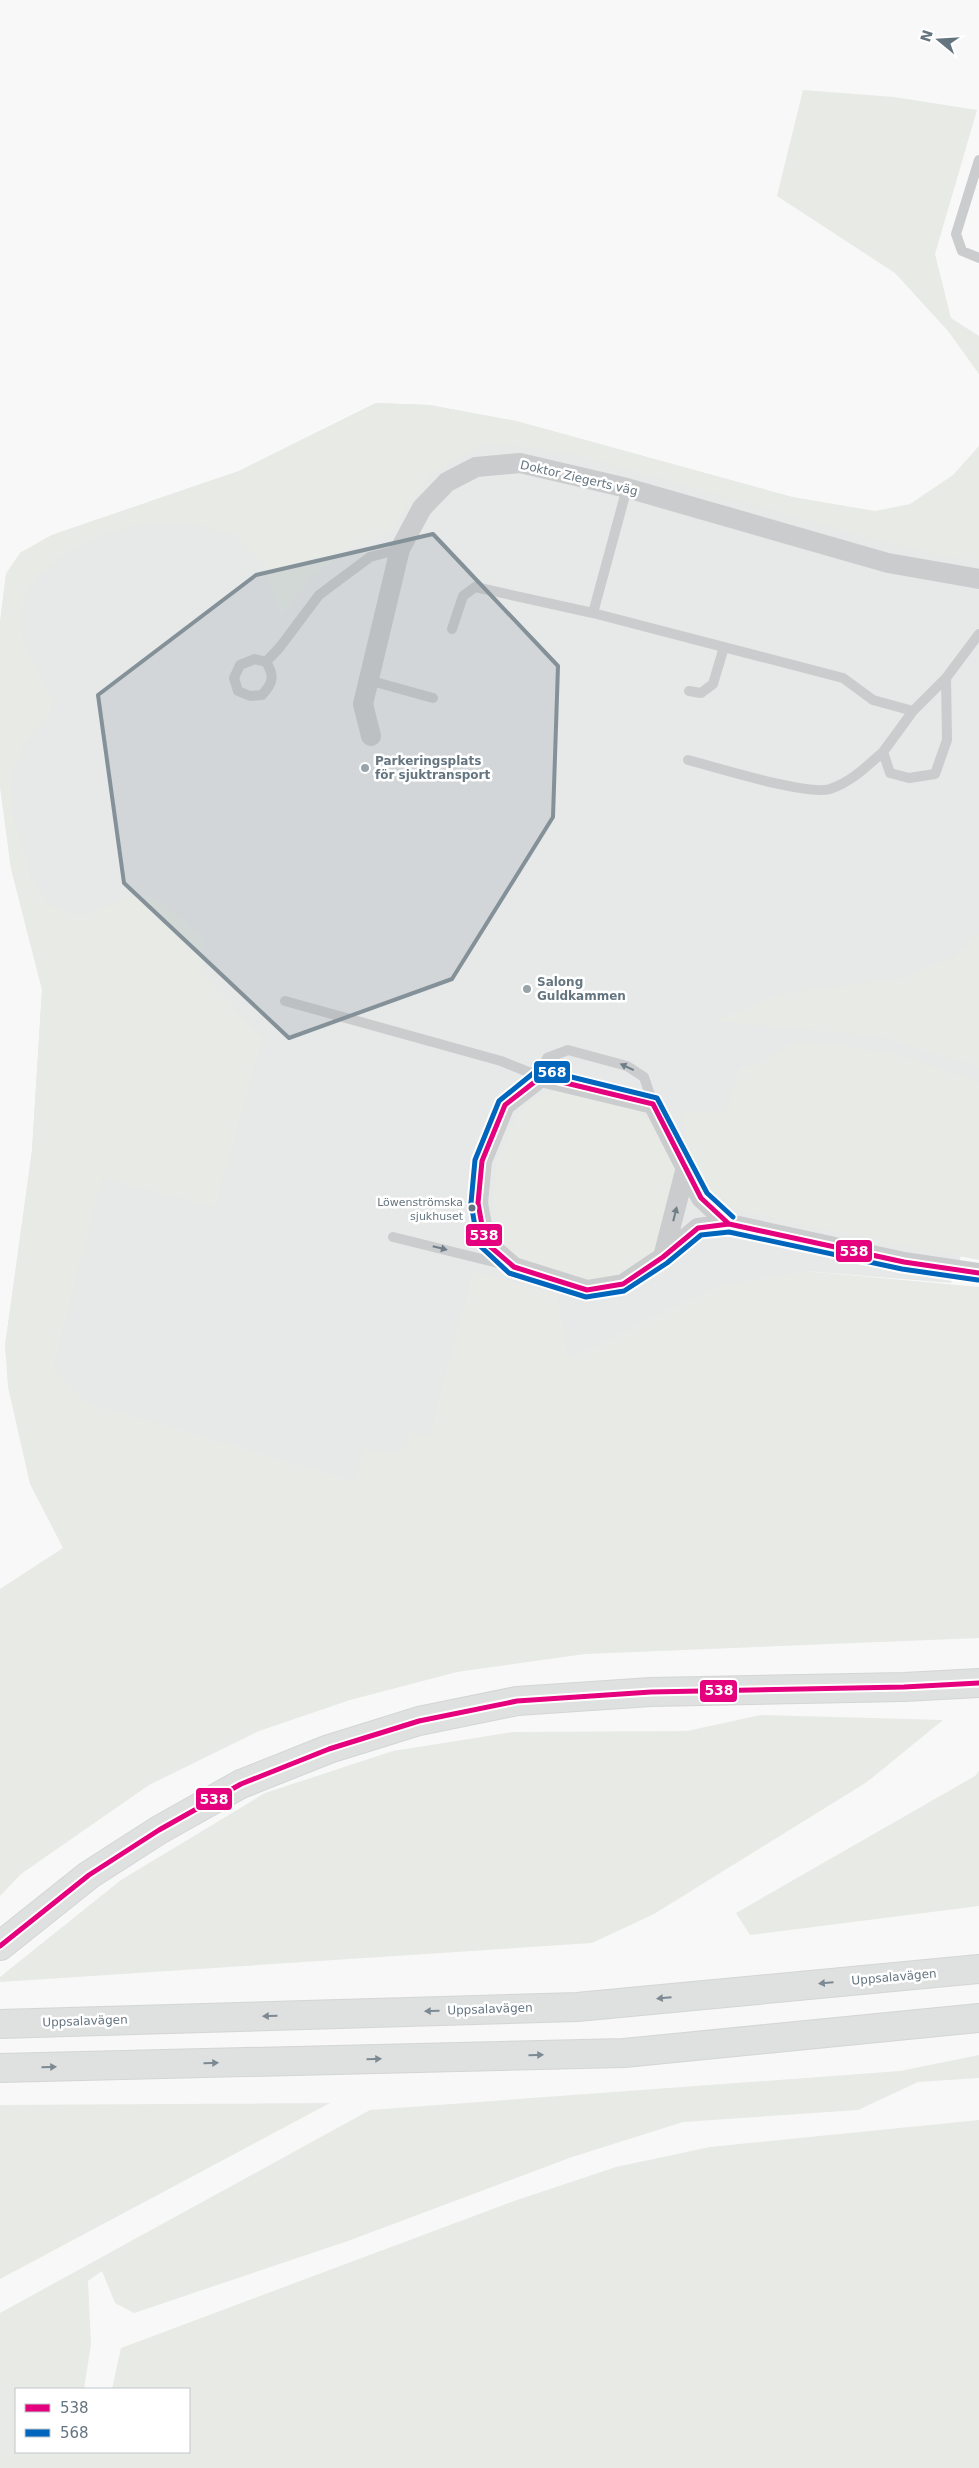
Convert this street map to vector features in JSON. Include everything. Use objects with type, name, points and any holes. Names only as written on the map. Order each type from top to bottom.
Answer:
[{"type":"main road","points":[[0,1946],[89,1874],[159,1830],[241,1784],[329,1749],[419,1721],[517,1702],[613,1695],[979,1684]]},
{"type":"main road","name":"Uppsalavägen","points":[[0,2024],[577,2007],[979,1969]]},
{"type":"main road","points":[[0,2068],[624,2053],[979,2018]]},
{"type":"street","name":"Doktor Ziegerts väg","points":[[371,736],[363,704],[400,549],[422,508],[447,482],[476,467],[520,463],[627,488],[888,563],[979,580]]},
{"type":"street","points":[[729,1224],[701,1198],[685,1171],[679,1154],[654,1104],[541,1077],[505,1105],[482,1162],[478,1203],[485,1242],[514,1267],[587,1290],[624,1284],[663,1257],[698,1228],[729,1224],[904,1262],[979,1273]]},
{"type":"street","points":[[663,1257],[685,1171]]},
{"type":"lane","points":[[979,160],[956,234],[962,252],[979,258]]},
{"type":"lane","points":[[593,613],[627,488]]},
{"type":"lane","points":[[266,662],[319,595],[370,557],[400,549]]},
{"type":"lane","points":[[452,629],[463,596],[476,587],[593,613],[843,678],[873,700],[913,711]]},
{"type":"lane","points":[[688,760],[787,786],[828,790],[854,778],[883,752],[913,711],[946,678],[979,634]]},
{"type":"lane","points":[[688,690],[701,693],[713,684],[724,647]]},
{"type":"lane","points":[[883,752],[890,773],[909,778],[935,774],[947,740],[946,678]]},
{"type":"lane","points":[[368,680],[433,698]]},
{"type":"lane","points":[[285,1001],[501,1061],[541,1077],[547,1058],[568,1050],[627,1066],[644,1077],[654,1104]]},
{"type":"lane","points":[[393,1237],[514,1267]]},
{"type":"highlighted area","points":[[433,534],[558,666],[553,817],[452,979],[289,1038],[124,883],[98,695],[256,575]]},
{"type":"shaded area","points":[[803,90],[894,97],[977,110],[935,254],[951,318],[979,336],[979,374],[948,331],[895,273],[777,196]]},
{"type":"shaded area","name":"Löwenströmska sjukhuset","points":[[376,403],[429,405],[516,421],[792,497],[979,531],[979,1208],[951,1283],[805,1271],[415,1500],[85,1403],[5,1346],[32,1151],[42,990],[11,868],[0,786],[0,623],[6,574],[20,553],[52,535],[239,471]]},
{"type":"shaded area","points":[[376,403],[429,405],[516,421],[792,497],[875,511],[910,504],[953,475],[979,446],[979,561],[946,557],[874,539],[570,453],[485,443],[431,474],[389,531],[352,547],[312,576],[281,616],[264,565],[231,534],[185,522],[149,522],[106,534],[60,558],[36,577],[24,598],[19,626],[28,654],[52,701],[48,717],[24,743],[11,778],[12,812],[32,881],[51,906],[81,915],[143,894],[164,904],[205,940],[200,971],[262,1038],[215,1208],[102,1178],[53,1368],[86,1403],[354,1482],[364,1449],[392,1455],[406,1445],[411,1432],[429,1436],[473,1270],[557,1295],[568,1359],[714,1287],[805,1271],[979,1287],[979,1638],[585,1654],[457,1672],[350,1700],[259,1731],[149,1785],[21,1874],[0,1896],[0,1589],[63,1548],[30,1484],[8,1387],[5,1346],[32,1151],[42,989],[11,868],[0,786],[0,623],[6,574],[20,553],[52,535],[239,471]]},
{"type":"shaded area","points":[[979,934],[979,1067],[876,1036],[714,1021],[780,994],[901,978],[954,956]]},
{"type":"shaded area","points":[[792,1042],[845,1046],[901,1055],[979,1081],[979,1260],[807,1226],[734,1209],[705,1185],[687,1146],[683,1111],[726,1111],[740,1067],[760,1064]]},
{"type":"shaded area","points":[[556,1091],[639,1111],[663,1134],[676,1166],[655,1253],[624,1274],[592,1280],[518,1259],[504,1247],[496,1233],[493,1198],[497,1162],[512,1126],[531,1099]]},
{"type":"shaded area","points":[[761,1715],[943,1720],[867,1782],[654,1914],[592,1943],[0,1982],[0,1977],[121,1880],[265,1793],[393,1751],[513,1732],[687,1731]]},
{"type":"shaded area","points":[[979,1771],[979,1906],[750,1935],[736,1913],[975,1776]]},
{"type":"shaded area","points":[[979,2055],[979,2078],[918,2082],[858,2110],[683,2122],[572,2157],[345,2242],[134,2313],[115,2303],[102,2271],[88,2281],[91,2344],[84,2388],[15,2388],[15,2453],[190,2453],[190,2388],[112,2388],[121,2348],[517,2200],[616,2167],[710,2147],[979,2120],[979,2468],[0,2468],[0,2313],[370,2110],[900,2071]]},
{"type":"shaded area","points":[[330,2103],[0,2279],[0,2105]]},
{"type":"transit line","name":"568","points":[[733,1217],[707,1193],[657,1098],[543,1070],[536,1071],[499,1101],[475,1160],[471,1203],[478,1244],[509,1273],[586,1297],[624,1291],[667,1263],[701,1235],[729,1232],[902,1269],[978,1280]]},
{"type":"transit line","name":"538","points":[[541,1077],[653,1104],[701,1198],[729,1224],[698,1228],[663,1257],[623,1284],[587,1290],[514,1267],[485,1242],[478,1203],[482,1161],[505,1105],[541,1077]]},
{"type":"transit line","name":"538","points":[[729,1224],[904,1262],[979,1273]]},
{"type":"transit line","name":"538","points":[[0,1946],[89,1875],[159,1830],[241,1784],[329,1749],[419,1721],[517,1701],[651,1692],[904,1687],[979,1683]]},
{"type":"place","name":"Parkeringsplats för sjuktransport","points":[[365,768]]},
{"type":"place","name":"Salong Guldkammen","points":[[527,989]]},
{"type":"place","name":"Löwenströmska sjukhuset","points":[[472,1208]]}]
